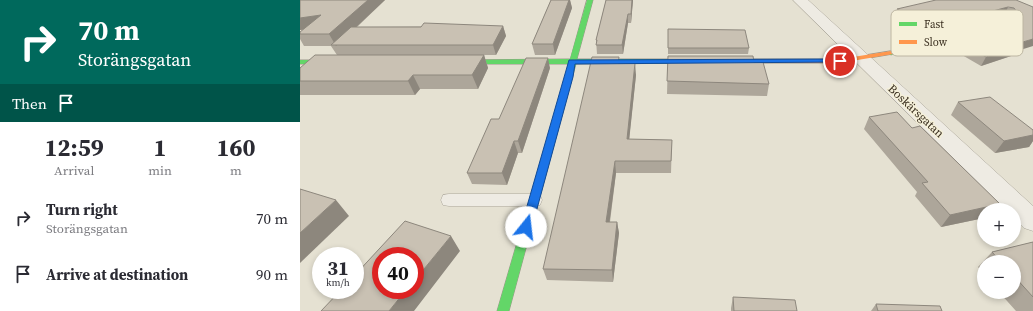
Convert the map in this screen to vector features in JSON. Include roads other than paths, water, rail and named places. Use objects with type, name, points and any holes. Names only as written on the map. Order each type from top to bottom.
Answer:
[{"type":"street","points":[[502,311],[590,0]]},
{"type":"street","name":"Boskärsgatan","points":[[800,0],[1033,221]]},
{"type":"street","points":[[450,62],[840,61],[891,53]]},
{"type":"street","points":[[300,62],[348,62]]},
{"type":"lane","points":[[448,200],[534,200]]}]
